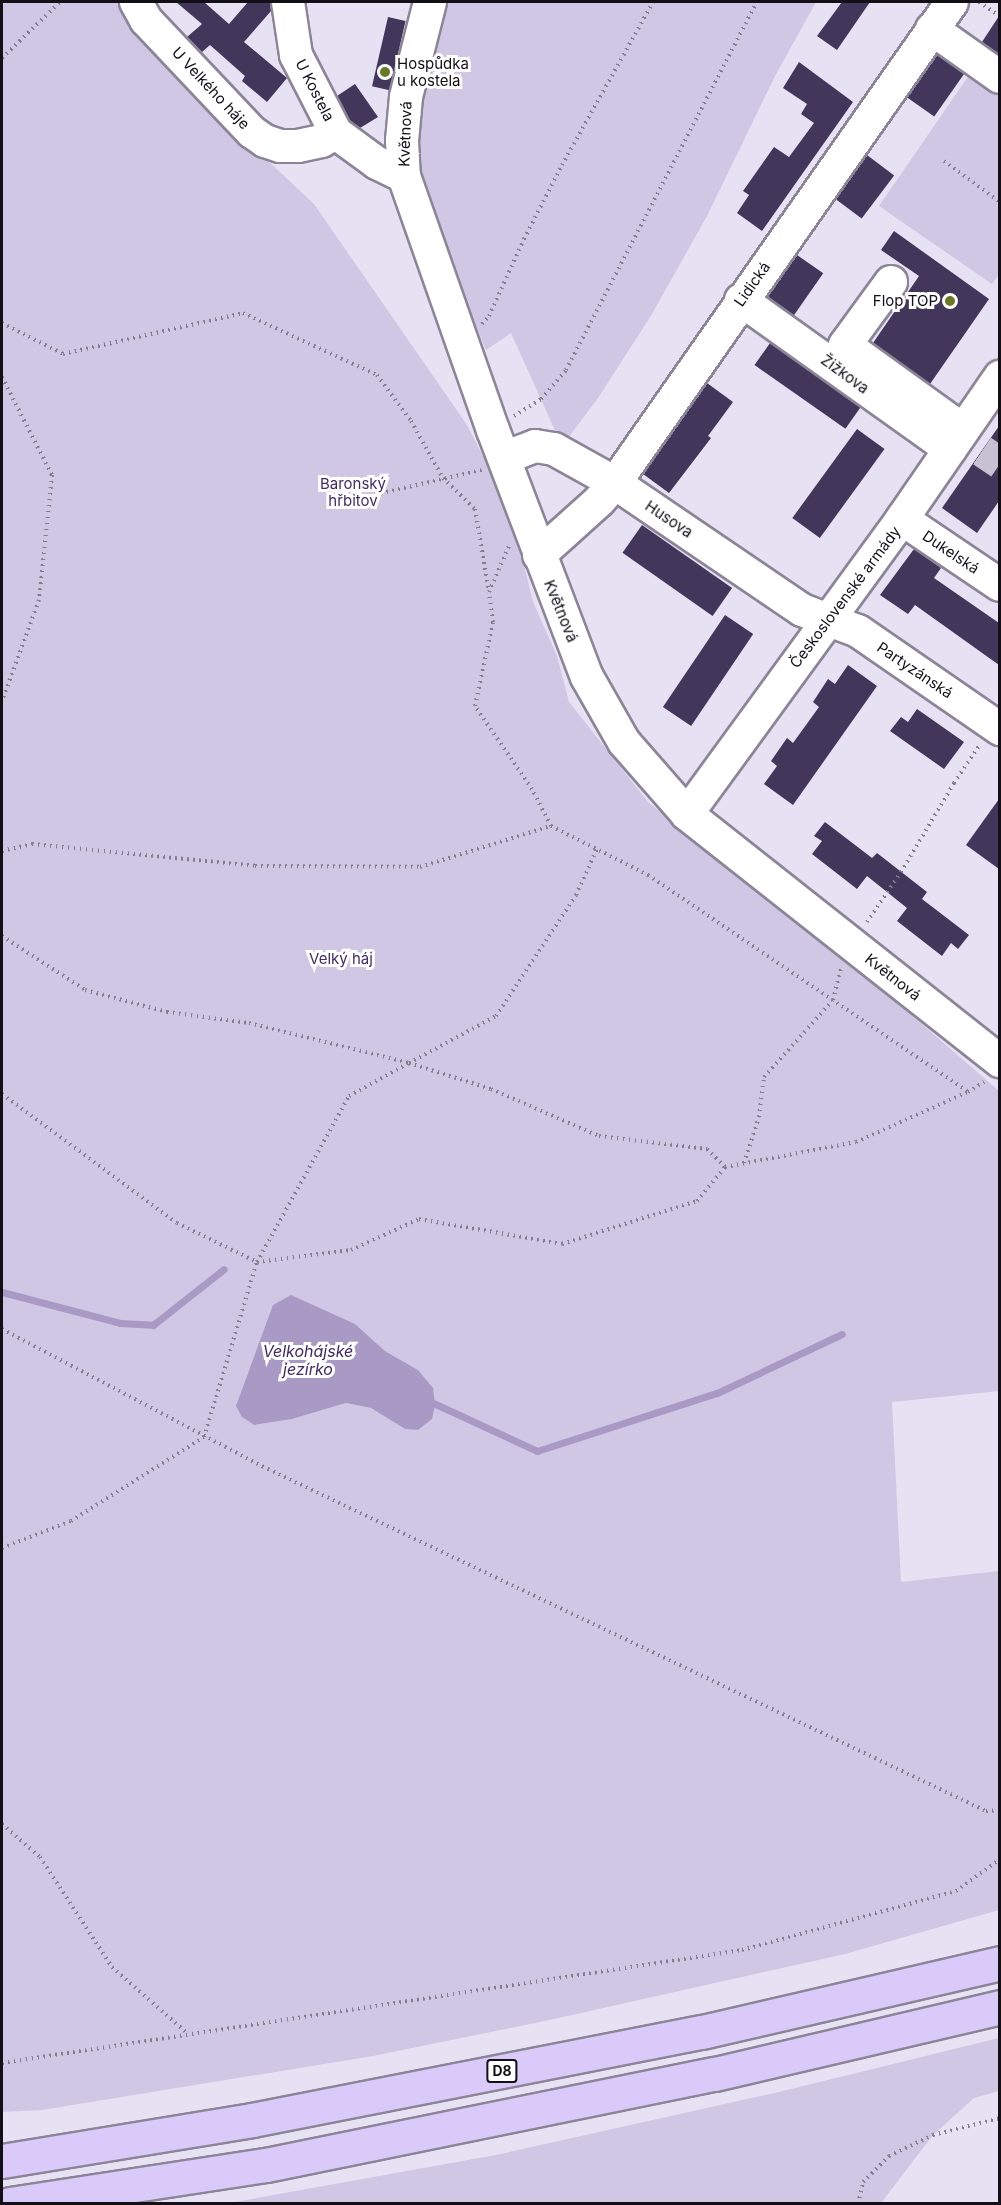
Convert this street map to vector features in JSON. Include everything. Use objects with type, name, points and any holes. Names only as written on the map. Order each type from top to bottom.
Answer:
[{"type":"highway","name":"D8","points":[[2,2161],[252,2120],[702,2032],[999,1963]]},
{"type":"highway","points":[[10,2204],[289,2160],[715,2074],[999,2007]]},
{"type":"street","name":"U Velkého háje","points":[[136,2],[146,20],[252,132],[265,141],[280,146],[298,146],[321,141],[336,133]]},
{"type":"street","name":"U Kostela","points":[[288,2],[296,55],[336,133],[377,163],[404,176]]},
{"type":"street","name":"Květnová","points":[[430,2],[406,97],[402,141],[404,176],[498,444],[587,677],[624,742],[687,814],[861,937],[996,1069]]},
{"type":"street","name":"Lidická","points":[[539,555],[615,483],[951,2]]},
{"type":"street","points":[[932,29],[999,77]]},
{"type":"street","name":"Žižkova","points":[[891,282],[845,345],[963,441]]},
{"type":"street","name":"Žižkova","points":[[741,300],[963,441]]},
{"type":"street","name":"Československé armády","points":[[687,814],[827,619],[963,441],[999,377]]},
{"type":"street","name":"Husova","points":[[498,444],[554,449],[615,483],[802,610],[827,619]]},
{"type":"street","name":"Dukelská","points":[[902,519],[999,585]]},
{"type":"street","name":"Partyzánská","points":[[827,619],[858,631],[990,736]]},
{"type":"path","points":[[2,58],[60,2]]},
{"type":"path","points":[[464,344],[489,316],[524,239],[562,165],[653,2]]},
{"type":"path","points":[[369,496],[480,470],[498,444],[566,370],[757,2]]},
{"type":"path","points":[[979,2],[999,16]]},
{"type":"path","points":[[944,161],[999,202]]},
{"type":"path","points":[[2,323],[63,354],[243,313],[377,375],[411,421],[443,478],[475,509],[494,622],[475,706],[532,789],[551,826],[648,875],[968,1092]]},
{"type":"path","points":[[2,377],[52,475],[39,600],[2,701]]},
{"type":"path","points":[[489,592],[524,513]]},
{"type":"path","points":[[744,1163],[759,1117],[764,1077],[833,1000],[840,968],[954,783],[990,736]]},
{"type":"path","points":[[2,852],[32,843],[255,866],[420,867],[551,826]]},
{"type":"path","points":[[2,1548],[71,1521],[204,1437],[257,1262],[349,1096],[496,1016],[576,895],[597,849]]},
{"type":"path","points":[[2,936],[85,990],[167,1012],[249,1023],[409,1063],[491,1089],[599,1136],[707,1149],[724,1167]]},
{"type":"path","points":[[2,1094],[177,1223],[257,1262],[351,1250],[419,1219],[562,1244],[698,1201],[724,1167],[856,1142],[968,1092],[996,1069]]},
{"type":"path","points":[[2,1329],[204,1437],[986,1810],[999,1810]]},
{"type":"path","points":[[2,1824],[40,1857],[112,1967],[188,2034]]},
{"type":"path","points":[[2,2062],[742,1950],[956,1891],[999,1859]]},
{"type":"path","points":[[858,2204],[863,2182],[889,2156],[933,2135],[999,2118]]},
{"type":"green space","name":"Velký háj","points":[[2,2],[133,2],[232,127],[314,204],[467,425],[510,509],[533,602],[557,656],[569,702],[648,802],[886,993],[999,1091],[999,1391],[892,1402],[901,1582],[999,1571],[999,1910],[845,1954],[554,2019],[373,2056],[42,2110],[2,2112]],"holes":[[[355,1324],[385,1351],[418,1370],[405,1429],[371,1408],[346,1403],[292,1419],[254,1425],[242,1417]]]},
{"type":"green space","points":[[439,2],[816,2],[775,76],[708,214],[652,314],[598,398],[562,446],[511,333],[486,350],[417,184],[411,158]]},
{"type":"green space","points":[[974,68],[999,86],[1000,273],[992,284],[879,206]]},
{"type":"green space","points":[[999,2038],[999,2091],[974,2098],[933,2135],[881,2203],[229,2203],[496,2155],[779,2092]]},
{"type":"water","name":"Velkohájské jezírko","points":[[291,1295],[355,1324],[385,1351],[418,1370],[433,1388],[435,1405],[432,1419],[418,1430],[405,1429],[371,1408],[346,1403],[292,1419],[254,1425],[242,1417],[236,1406],[273,1305]]},
{"type":"building","points":[[176,2],[204,2],[229,24],[248,2],[270,2],[271,11],[244,42],[287,78],[267,102],[242,81],[245,76],[210,45],[202,52],[187,37],[202,24]]},
{"type":"building","points":[[842,2],[870,2],[837,50],[817,36]]},
{"type":"building","points":[[999,16],[999,55],[982,42]]},
{"type":"building","points":[[388,17],[406,21],[390,90],[372,86]]},
{"type":"building","points":[[937,55],[964,74],[934,117],[907,98]]},
{"type":"building","points":[[799,62],[853,102],[762,231],[737,213],[749,195],[743,191],[774,147],[789,157],[814,123],[801,114],[807,104],[783,88]]},
{"type":"building","points":[[355,84],[378,117],[360,128],[350,121],[337,96]]},
{"type":"building","points":[[867,155],[894,175],[862,219],[835,198]]},
{"type":"building","points":[[894,231],[989,299],[930,384],[873,343],[919,276],[881,250]]},
{"type":"building","points":[[797,255],[823,273],[793,316],[767,298]]},
{"type":"building","points":[[770,343],[861,407],[845,429],[755,365]]},
{"type":"building","points":[[707,383],[733,402],[708,436],[711,438],[669,493],[643,474]]},
{"type":"building","points":[[999,426],[999,501],[977,533],[942,508]]},
{"type":"building","points":[[857,429],[885,449],[820,538],[792,518]]},
{"type":"building","points":[[642,525],[732,588],[713,616],[622,553]]},
{"type":"building","points":[[914,549],[941,568],[934,578],[999,623],[999,665],[915,605],[908,614],[880,595]]},
{"type":"building","points":[[725,615],[753,634],[691,726],[663,707]]},
{"type":"building","points":[[848,665],[877,686],[793,805],[764,784],[777,766],[771,761],[787,738],[793,743],[819,707],[813,702],[828,679],[835,684]]},
{"type":"building","points":[[917,709],[964,742],[944,769],[890,731],[901,717],[908,722]]},
{"type":"building","points":[[999,799],[999,869],[966,845]]},
{"type":"building","points":[[825,822],[872,858],[877,853],[927,892],[922,899],[969,935],[958,949],[951,943],[942,956],[897,921],[907,908],[867,876],[857,889],[812,854],[822,841],[814,836]]},
{"type":"waterway","points":[[2,1292],[120,1323],[153,1325],[224,1269]]},
{"type":"waterway","points":[[429,1401],[537,1451],[717,1393],[842,1334]]},
{"type":"tunnel","points":[[982,451],[1000,463]]},
{"type":"place","name":"Hospůdka u kostela","points":[[385,72]]},
{"type":"place","name":"Flop TOP","points":[[950,301]]},
{"type":"park label","name":"Baronský hřbitov","points":[[353,492]]}]
